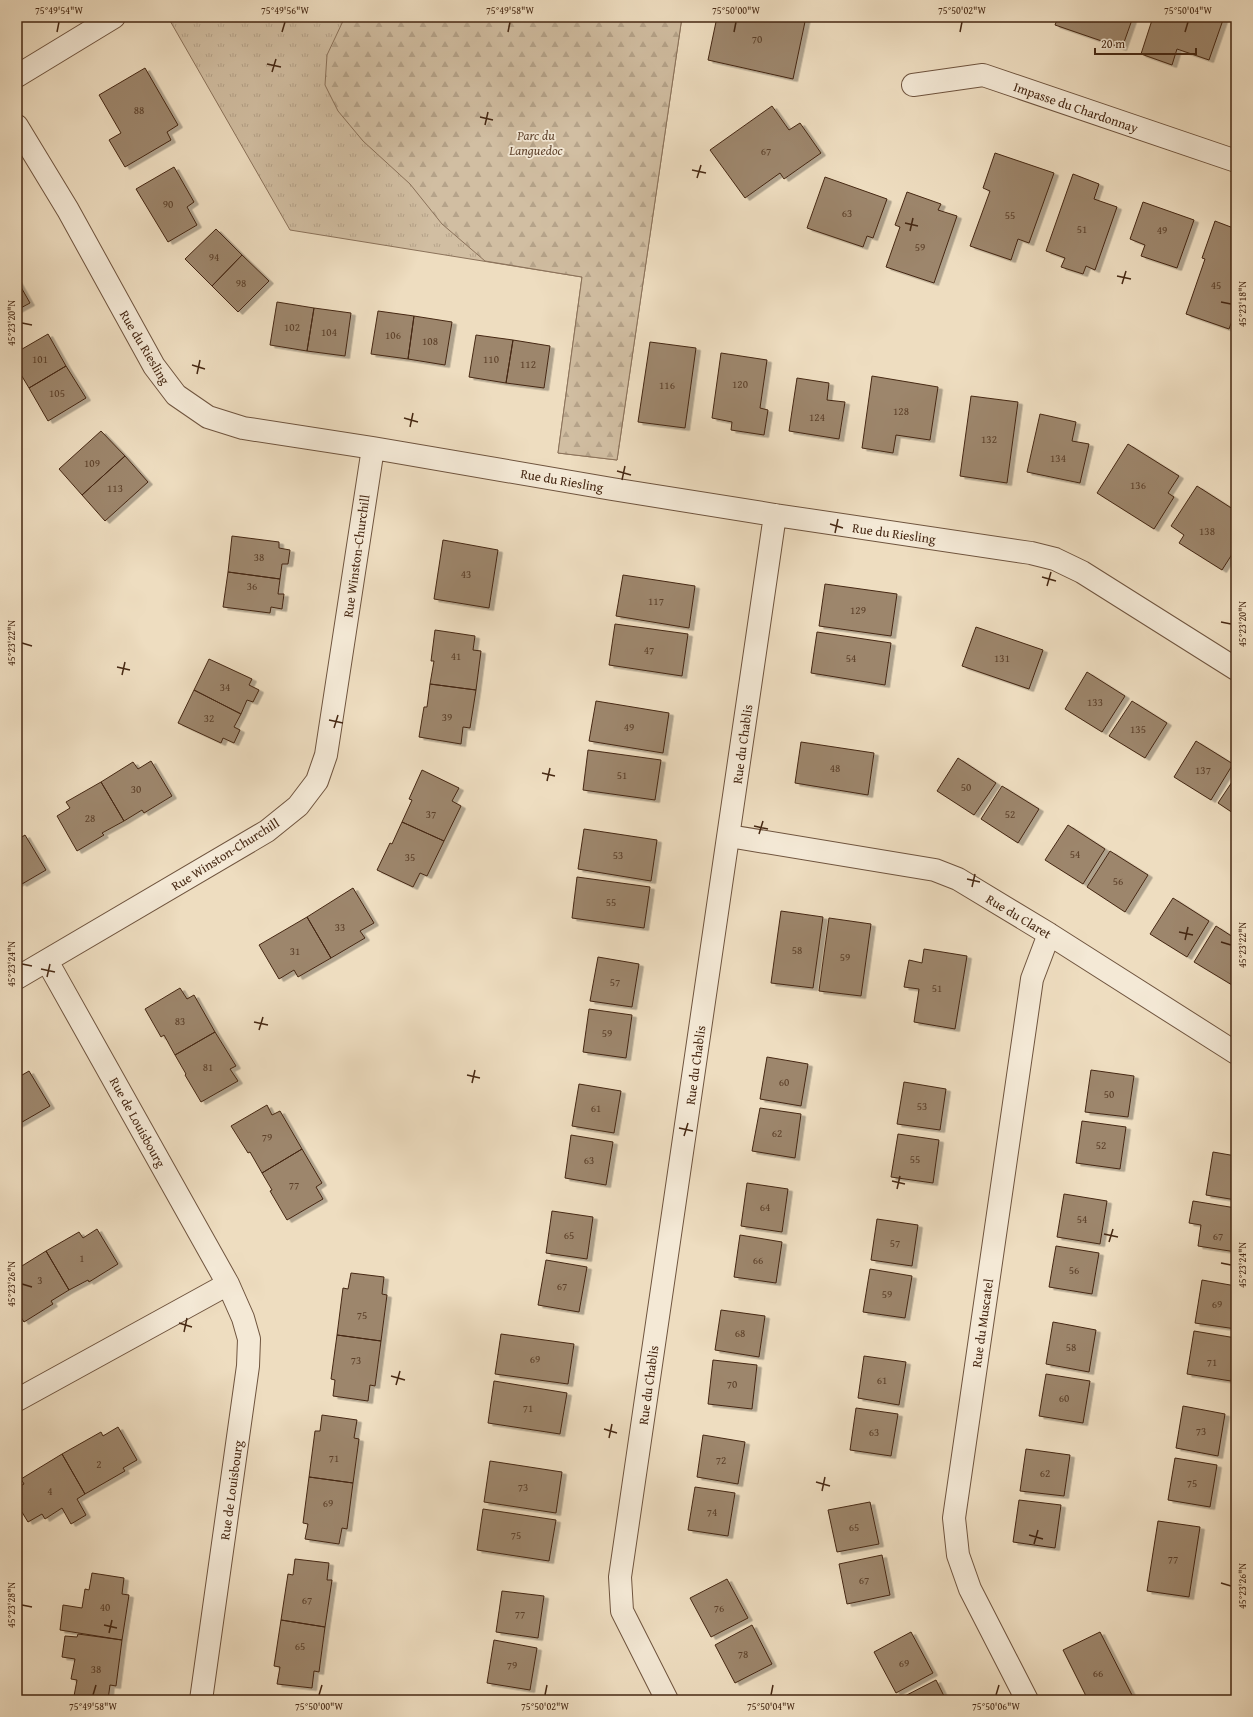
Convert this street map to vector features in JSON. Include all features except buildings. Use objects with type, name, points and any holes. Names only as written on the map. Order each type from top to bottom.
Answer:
[{"type":"street","points":[[17,76],[114,17]]},
{"type":"street","name":"Impasse du Chardonnay","points":[[913,86],[983,75],[1236,162]]},
{"type":"street","name":"Rue du Riesling","points":[[17,126],[68,210],[154,366],[176,395],[208,417],[243,428],[373,448],[775,515],[1031,553],[1055,559],[1082,572],[1236,669]]},
{"type":"street","name":"Rue Winston-Churchill","points":[[17,978],[267,831],[298,806],[317,781],[326,755],[373,448]]},
{"type":"street","name":"Rue du Chablis","points":[[667,1700],[622,1611],[620,1577],[775,515]]},
{"type":"street","name":"Rue du Claret","points":[[729,836],[935,870],[958,880],[1049,934],[1236,1053]]},
{"type":"street","name":"Rue du Muscatel","points":[[1028,1700],[970,1589],[958,1555],[954,1518],[1032,979],[1049,934]]},
{"type":"street","name":"Rue de Louisbourg","points":[[46,961],[228,1284],[243,1318],[249,1339],[248,1366],[201,1700]]},
{"type":"street","points":[[17,1400],[228,1284]]},
{"type":"green space","name":"Parc du Languedoc","points":[[173,17],[682,17],[617,460],[558,453],[582,277],[290,230],[169,19]]},
{"type":"green space","name":"Parc du Languedoc","points":[[347,17],[682,17],[617,460],[558,453],[582,277],[485,261],[442,224],[410,184],[363,141],[338,111],[325,85],[327,55],[343,21]]}]
